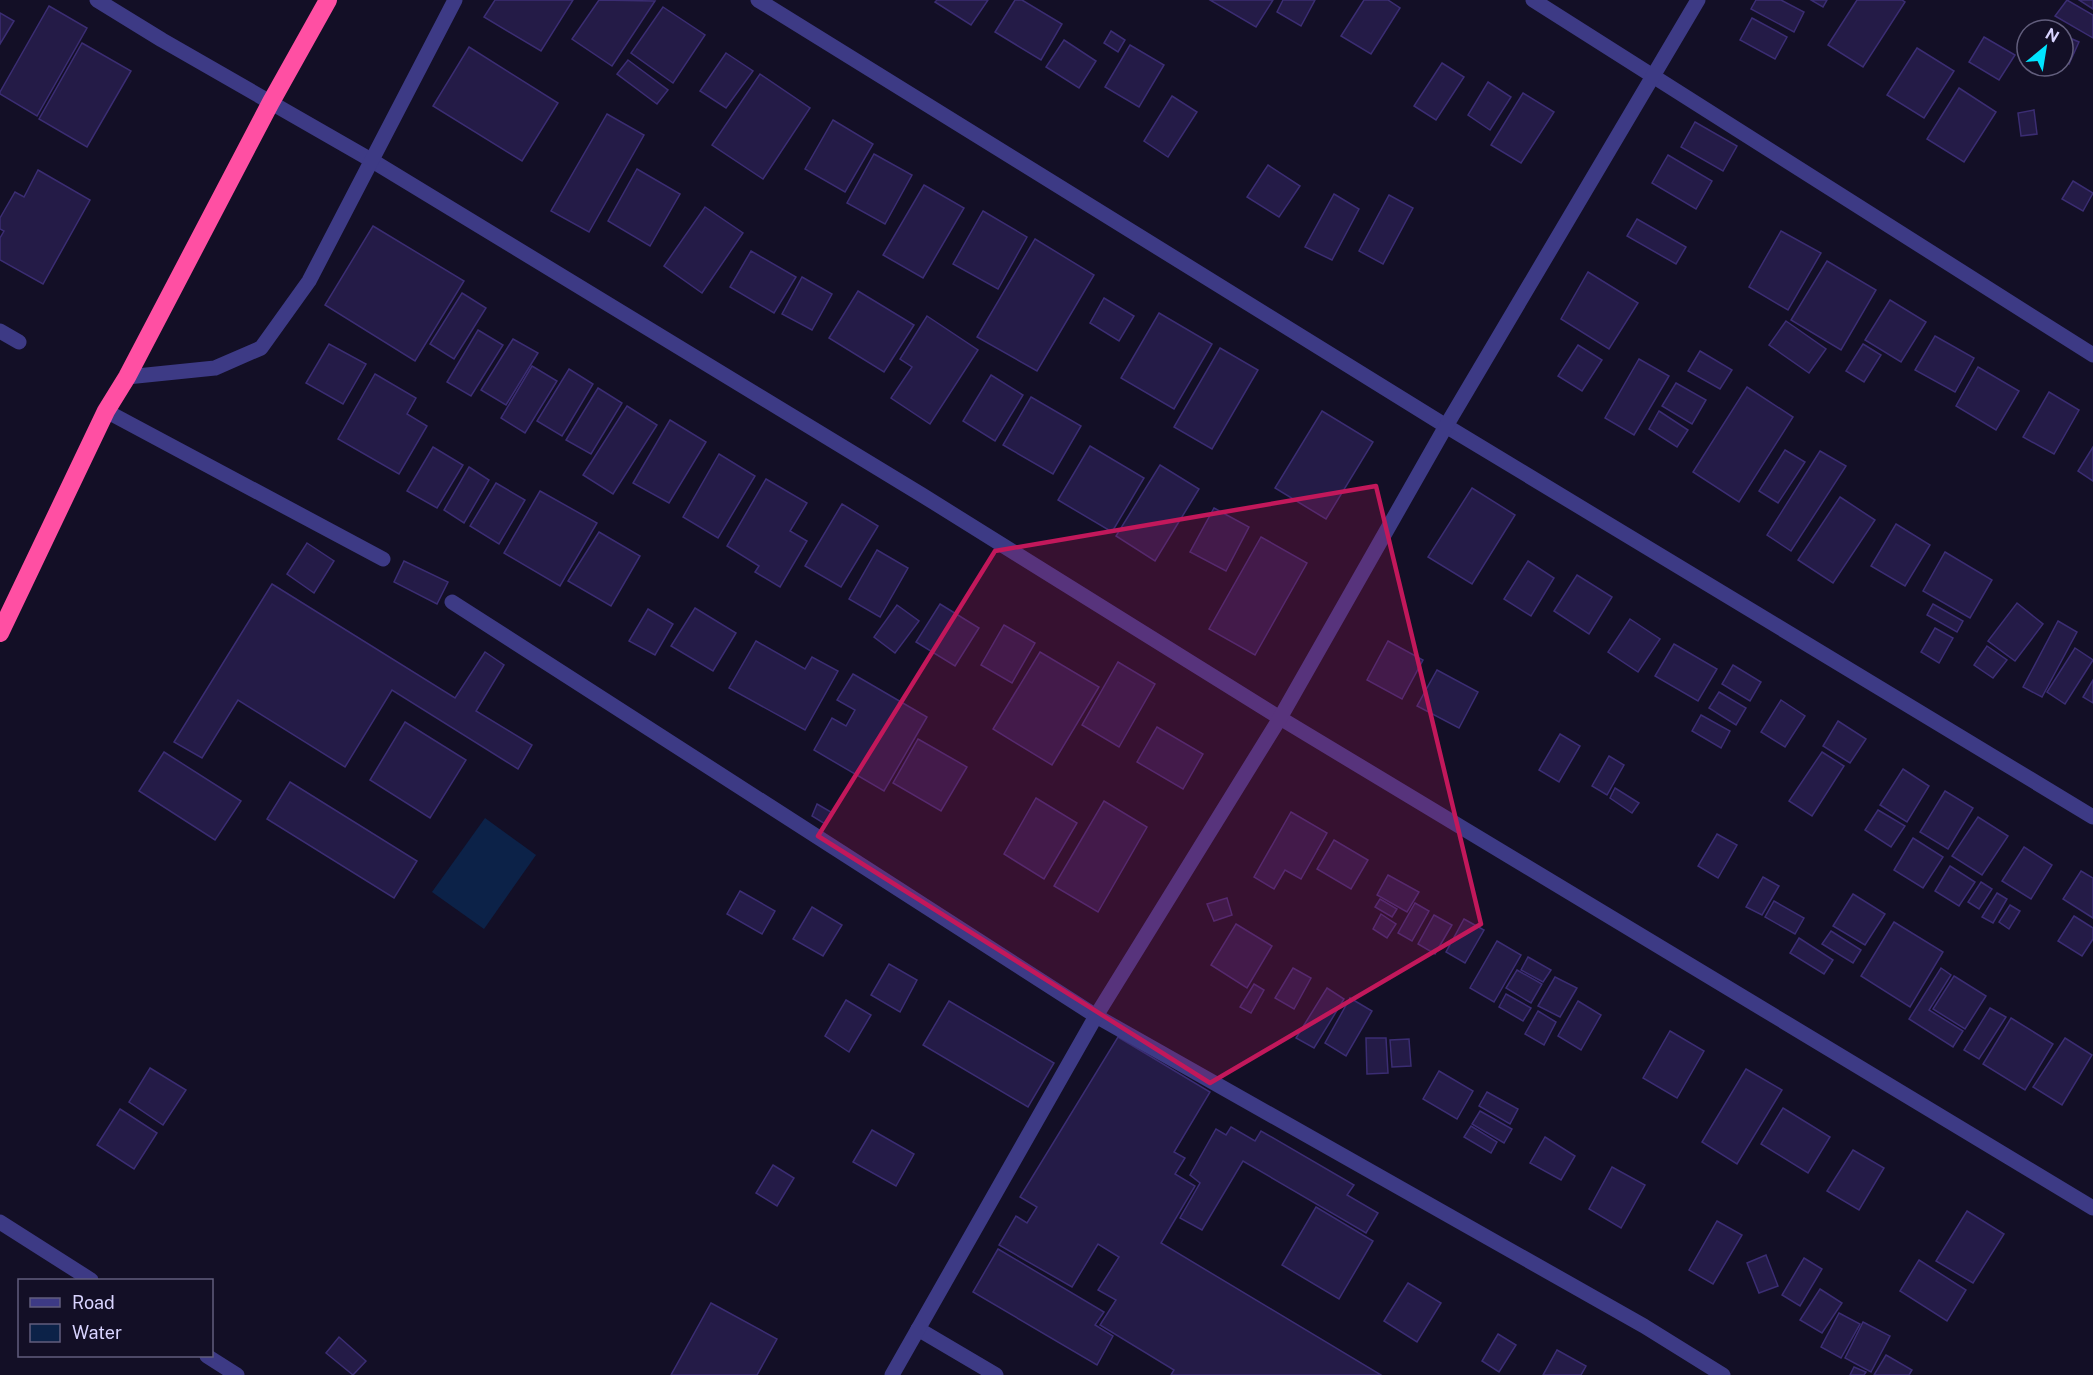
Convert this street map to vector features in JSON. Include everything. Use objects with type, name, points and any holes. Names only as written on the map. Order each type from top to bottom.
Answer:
[{"type":"highway","points":[[1,630],[106,411],[127,377],[271,102],[328,0]]},
{"type":"street","points":[[97,0],[371,160],[912,489],[1280,718],[2093,1208]]},
{"type":"street","points":[[127,377],[215,368],[261,348],[309,281],[456,0]]},
{"type":"street","points":[[758,0],[1446,426],[2093,817]]},
{"type":"street","points":[[1533,0],[2093,355]]},
{"type":"street","points":[[892,1375],[1096,1016],[1280,718],[1446,426],[1698,0]]},
{"type":"street","points":[[0,331],[19,342]]},
{"type":"street","points":[[106,411],[383,559]]},
{"type":"street","points":[[452,602],[1096,1016],[1644,1326],[1723,1375]]},
{"type":"street","points":[[0,1222],[88,1279]]},
{"type":"street","points":[[918,1329],[996,1375]]},
{"type":"street","points":[[209,1357],[237,1375]]},
{"type":"highlighted area","points":[[1376,486],[1481,924],[1210,1083],[818,836],[995,551]]},
{"type":"water","points":[[485,818],[536,855],[484,929],[432,892]]},
{"type":"building","points":[[495,0],[573,0],[541,51],[484,17]]},
{"type":"building","points":[[599,0],[655,1],[612,66],[572,39]]},
{"type":"building","points":[[937,0],[988,0],[971,25],[935,2]]},
{"type":"building","points":[[1015,0],[1022,0],[1062,24],[1041,60],[995,32]]},
{"type":"building","points":[[1210,0],[1273,0],[1256,27]]},
{"type":"building","points":[[1283,0],[1315,0],[1301,26],[1277,12]]},
{"type":"building","points":[[1364,0],[1388,0],[1400,8],[1371,54],[1341,36]]},
{"type":"building","points":[[1756,0],[1781,0],[1804,12],[1794,32],[1751,9]]},
{"type":"building","points":[[1811,0],[1827,0],[1823,7]]},
{"type":"building","points":[[1857,0],[1902,0],[1905,2],[1863,67],[1828,45]]},
{"type":"building","points":[[2067,0],[2093,15],[2093,38],[2075,28],[2075,18],[2055,16]]},
{"type":"building","points":[[2079,0],[2093,0],[2093,9]]},
{"type":"building","points":[[49,6],[87,28],[37,116],[0,92]]},
{"type":"building","points":[[663,7],[705,35],[673,83],[631,53]]},
{"type":"building","points":[[0,13],[14,21],[0,44]]},
{"type":"building","points":[[1752,18],[1787,37],[1775,59],[1740,40]]},
{"type":"building","points":[[1111,31],[1125,40],[1118,52],[1104,43]]},
{"type":"building","points":[[1984,37],[2015,55],[1999,80],[1969,62]]},
{"type":"building","points":[[1064,40],[1096,61],[1079,88],[1046,67]]},
{"type":"building","points":[[82,43],[131,71],[87,147],[39,119]]},
{"type":"building","points":[[1130,45],[1164,65],[1139,107],[1105,87]]},
{"type":"building","points":[[469,47],[558,103],[522,161],[433,106]]},
{"type":"building","points":[[1917,48],[1954,71],[1924,118],[1887,95]]},
{"type":"building","points":[[726,53],[753,71],[726,108],[700,91]]},
{"type":"building","points":[[628,60],[668,90],[657,104],[617,74]]},
{"type":"building","points":[[1442,63],[1464,77],[1436,120],[1414,106]]},
{"type":"building","points":[[760,74],[810,108],[763,179],[712,145]]},
{"type":"building","points":[[1488,82],[1511,97],[1490,130],[1468,115]]},
{"type":"building","points":[[1959,88],[1996,112],[1964,162],[1927,139]]},
{"type":"building","points":[[1523,93],[1554,112],[1521,163],[1491,145]]},
{"type":"building","points":[[1172,96],[1197,112],[1168,157],[1144,141]]},
{"type":"building","points":[[2034,110],[2037,134],[2021,136],[2018,113]]},
{"type":"building","points":[[607,114],[644,135],[589,232],[551,211]]},
{"type":"building","points":[[833,120],[873,144],[845,192],[805,169]]},
{"type":"building","points":[[1695,122],[1737,146],[1723,171],[1681,147]]},
{"type":"building","points":[[874,154],[912,175],[885,224],[847,203]]},
{"type":"building","points":[[1668,155],[1712,181],[1696,209],[1652,183]]},
{"type":"building","points":[[1268,165],[1300,186],[1279,217],[1247,197]]},
{"type":"building","points":[[637,169],[680,194],[650,246],[608,221]]},
{"type":"building","points":[[38,170],[90,200],[43,284],[0,260],[0,238],[4,231],[0,229],[0,218],[15,192],[24,197]]},
{"type":"building","points":[[2073,181],[2093,193],[2083,211],[2062,199]]},
{"type":"building","points":[[924,185],[964,208],[923,278],[883,255]]},
{"type":"building","points":[[1334,194],[1359,209],[1332,260],[1305,247]]},
{"type":"building","points":[[1389,195],[1413,208],[1383,264],[1359,251]]},
{"type":"building","points":[[705,207],[743,233],[702,293],[664,266]]},
{"type":"building","points":[[983,211],[1027,237],[998,289],[953,264]]},
{"type":"building","points":[[1637,219],[1686,247],[1676,264],[1627,236]]},
{"type":"building","points":[[373,226],[464,281],[415,361],[325,305]]},
{"type":"building","points":[[1781,231],[1821,253],[1788,310],[1749,287]]},
{"type":"building","points":[[1035,239],[1094,275],[1037,371],[977,337]]},
{"type":"building","points":[[751,251],[796,277],[774,313],[730,287]]},
{"type":"building","points":[[1827,261],[1876,290],[1841,350],[1791,320]]},
{"type":"building","points":[[1588,272],[1638,303],[1609,349],[1561,319]]},
{"type":"building","points":[[802,277],[832,294],[812,330],[782,314]]},
{"type":"building","points":[[858,291],[914,325],[884,372],[829,338]]},
{"type":"building","points":[[462,293],[486,308],[454,359],[430,344]]},
{"type":"building","points":[[1104,298],[1134,316],[1119,341],[1090,323]]},
{"type":"building","points":[[1890,300],[1926,322],[1901,362],[1865,340]]},
{"type":"building","points":[[1159,313],[1212,344],[1174,409],[1121,378]]},
{"type":"building","points":[[927,316],[978,350],[930,424],[891,398],[912,367],[900,359]]},
{"type":"building","points":[[1786,321],[1826,349],[1809,373],[1769,345]]},
{"type":"building","points":[[478,330],[503,345],[471,396],[447,382]]},
{"type":"building","points":[[1935,336],[1974,358],[1955,392],[1915,370]]},
{"type":"building","points":[[513,339],[538,353],[506,405],[481,390]]},
{"type":"building","points":[[329,344],[366,364],[343,404],[306,383]]},
{"type":"building","points":[[1863,344],[1881,355],[1864,382],[1846,371]]},
{"type":"building","points":[[1578,345],[1602,360],[1582,391],[1558,376]]},
{"type":"building","points":[[1220,348],[1258,370],[1212,449],[1174,427]]},
{"type":"building","points":[[1700,351],[1732,370],[1720,389],[1688,371]]},
{"type":"building","points":[[1639,359],[1669,376],[1634,435],[1605,418]]},
{"type":"building","points":[[532,366],[557,381],[525,433],[501,418]]},
{"type":"building","points":[[1978,367],[2019,391],[1996,430],[1956,406]]},
{"type":"building","points":[[569,369],[593,384],[562,436],[537,421]]},
{"type":"building","points":[[375,374],[416,398],[407,414],[427,426],[399,474],[338,439]]},
{"type":"building","points":[[991,375],[1023,395],[995,441],[963,421]]},
{"type":"building","points":[[1676,383],[1706,400],[1692,424],[1662,406]]},
{"type":"building","points":[[1747,387],[1793,417],[1739,502],[1693,472]]},
{"type":"building","points":[[598,388],[622,403],[591,454],[566,440]]},
{"type":"building","points":[[2049,392],[2079,410],[2054,454],[2023,437]]},
{"type":"building","points":[[1031,397],[1081,426],[1053,474],[1003,445]]},
{"type":"building","points":[[627,406],[657,425],[613,494],[583,475]]},
{"type":"building","points":[[1322,411],[1373,442],[1326,519],[1275,488]]},
{"type":"building","points":[[1659,411],[1688,430],[1677,447],[1649,429]]},
{"type":"building","points":[[670,420],[706,442],[669,503],[633,483]]},
{"type":"building","points":[[1090,446],[1144,478],[1112,532],[1058,500]]},
{"type":"building","points":[[433,447],[463,465],[437,508],[407,491]]},
{"type":"building","points":[[2093,447],[2093,481],[2078,471]]},
{"type":"building","points":[[1785,450],[1805,462],[1778,503],[1759,491]]},
{"type":"building","points":[[1820,451],[1846,466],[1791,551],[1767,535]]},
{"type":"building","points":[[719,454],[755,476],[718,538],[683,517]]},
{"type":"building","points":[[1160,465],[1199,489],[1155,561],[1116,536]]},
{"type":"building","points":[[469,467],[489,480],[464,523],[444,510]]},
{"type":"building","points":[[766,479],[807,503],[790,531],[807,541],[780,587],[755,572],[759,566],[727,546]]},
{"type":"building","points":[[496,483],[525,500],[499,544],[470,526]]},
{"type":"building","points":[[1472,488],[1515,515],[1472,584],[1428,557]]},
{"type":"building","points":[[540,491],[597,523],[560,586],[504,553]]},
{"type":"building","points":[[1840,497],[1875,520],[1833,583],[1798,560]]},
{"type":"building","points":[[842,504],[878,526],[841,587],[805,566]]},
{"type":"building","points":[[1214,508],[1249,527],[1226,571],[1190,552]]},
{"type":"building","points":[[1896,524],[1930,545],[1905,586],[1871,566]]},
{"type":"building","points":[[599,532],[640,556],[611,606],[568,581]]},
{"type":"building","points":[[1261,537],[1307,563],[1255,655],[1209,629]]},
{"type":"building","points":[[307,543],[334,561],[314,593],[287,574]]},
{"type":"building","points":[[877,550],[908,568],[880,617],[849,599]]},
{"type":"building","points":[[1945,552],[1992,580],[1970,618],[1923,591]]},
{"type":"building","points":[[404,561],[448,582],[437,604],[394,582]]},
{"type":"building","points":[[1528,561],[1554,578],[1531,616],[1504,599]]},
{"type":"building","points":[[1577,575],[1612,597],[1589,634],[1554,611]]},
{"type":"building","points":[[272,584],[455,698],[485,652],[504,665],[476,711],[532,745],[518,769],[392,690],[345,767],[238,700],[202,758],[174,742]]},
{"type":"building","points":[[2017,603],[2043,624],[2015,661],[1988,641]]},
{"type":"building","points":[[940,604],[979,628],[955,666],[916,642]]},
{"type":"building","points":[[1933,604],[1963,621],[1957,632],[1927,615]]},
{"type":"building","points":[[897,605],[919,621],[895,653],[874,637]]},
{"type":"building","points":[[695,608],[736,633],[713,671],[671,646]]},
{"type":"building","points":[[648,609],[673,624],[655,655],[629,641]]},
{"type":"building","points":[[1630,619],[1660,639],[1638,672],[1608,652]]},
{"type":"building","points":[[2058,621],[2077,632],[2042,697],[2023,687]]},
{"type":"building","points":[[1004,625],[1035,643],[1012,683],[981,665]]},
{"type":"building","points":[[1935,628],[1953,638],[1939,663],[1921,652]]},
{"type":"building","points":[[756,641],[805,669],[812,657],[838,671],[805,730],[729,688]]},
{"type":"building","points":[[1388,641],[1423,660],[1402,699],[1367,680]]},
{"type":"building","points":[[1674,644],[1717,669],[1698,701],[1655,676]]},
{"type":"building","points":[[1987,646],[2007,660],[1993,678],[1974,665]]},
{"type":"building","points":[[2075,648],[2093,660],[2065,704],[2047,692]]},
{"type":"building","points":[[1040,652],[1099,687],[1052,765],[993,729]]},
{"type":"building","points":[[1118,662],[1155,684],[1119,747],[1082,725]]},
{"type":"building","points":[[1733,665],[1761,682],[1750,701],[1722,684]]},
{"type":"building","points":[[1437,670],[1478,692],[1459,728],[1417,706]]},
{"type":"building","points":[[853,674],[927,717],[884,791],[814,750],[832,718],[846,726],[855,710],[837,700]]},
{"type":"building","points":[[2093,680],[2093,703],[2083,697]]},
{"type":"building","points":[[1719,692],[1746,708],[1736,725],[1709,708]]},
{"type":"building","points":[[1781,700],[1805,716],[1785,747],[1761,732]]},
{"type":"building","points":[[1701,715],[1730,731],[1721,748],[1692,731]]},
{"type":"building","points":[[1838,721],[1866,739],[1850,763],[1823,746]]},
{"type":"building","points":[[405,722],[466,760],[430,818],[370,780]]},
{"type":"building","points":[[1157,727],[1203,754],[1183,789],[1137,762]]},
{"type":"building","points":[[1560,734],[1580,746],[1559,782],[1539,770]]},
{"type":"building","points":[[918,739],[967,767],[941,811],[893,783]]},
{"type":"building","points":[[164,752],[241,801],[215,840],[139,791]]},
{"type":"building","points":[[1822,752],[1844,766],[1812,816],[1789,801]]},
{"type":"building","points":[[1609,756],[1624,765],[1607,795],[1592,786]]},
{"type":"building","points":[[1903,769],[1929,786],[1907,822],[1880,805]]},
{"type":"building","points":[[290,782],[417,861],[394,898],[267,819]]},
{"type":"building","points":[[1615,788],[1639,803],[1632,813],[1610,798]]},
{"type":"building","points":[[1945,791],[1973,808],[1948,849],[1920,832]]},
{"type":"building","points":[[1036,798],[1077,823],[1044,879],[1004,854]]},
{"type":"building","points":[[1104,801],[1147,827],[1098,912],[1054,886]]},
{"type":"building","points":[[817,804],[831,812],[825,824],[812,816]]},
{"type":"building","points":[[1878,810],[1905,826],[1891,847],[1865,830]]},
{"type":"building","points":[[1291,812],[1327,833],[1301,879],[1285,870],[1274,889],[1254,877]]},
{"type":"building","points":[[1978,817],[2008,836],[1982,875],[1952,856]]},
{"type":"building","points":[[1717,834],[1737,845],[1718,878],[1698,866]]},
{"type":"building","points":[[1913,838],[1943,857],[1923,888],[1894,870]]},
{"type":"building","points":[[1334,840],[1368,860],[1351,889],[1317,869]]},
{"type":"building","points":[[2024,847],[2052,865],[2031,899],[2002,881]]},
{"type":"building","points":[[1950,866],[1975,882],[1959,906],[1935,891]]},
{"type":"building","points":[[2081,871],[2093,878],[2093,918],[2063,899]]},
{"type":"building","points":[[1388,875],[1419,892],[1407,912],[1377,895]]},
{"type":"building","points":[[1763,877],[1779,886],[1762,915],[1746,907]]},
{"type":"building","points":[[1981,882],[1992,889],[1979,909],[1968,902]]},
{"type":"building","points":[[740,891],[775,911],[762,934],[727,914]]},
{"type":"building","points":[[1997,893],[2007,899],[1993,923],[1982,917]]},
{"type":"building","points":[[1853,894],[1885,914],[1865,945],[1833,926]]},
{"type":"building","points":[[1227,898],[1232,915],[1214,921],[1207,904]]},
{"type":"building","points":[[1380,899],[1397,909],[1392,917],[1375,907]]},
{"type":"building","points":[[1774,901],[1804,918],[1795,934],[1765,917]]},
{"type":"building","points":[[1415,903],[1429,911],[1412,941],[1398,933]]},
{"type":"building","points":[[2010,905],[2020,911],[2009,929],[1999,922]]},
{"type":"building","points":[[812,907],[842,925],[823,956],[793,939]]},
{"type":"building","points":[[1381,914],[1396,924],[1387,938],[1373,929]]},
{"type":"building","points":[[1434,915],[1452,925],[1435,954],[1418,944]]},
{"type":"building","points":[[2074,916],[2093,928],[2093,939],[2082,956],[2058,941]]},
{"type":"building","points":[[1464,919],[1484,930],[1465,963],[1446,952]]},
{"type":"building","points":[[1894,922],[1943,952],[1910,1007],[1861,976]]},
{"type":"building","points":[[1236,924],[1272,946],[1247,988],[1211,965]]},
{"type":"building","points":[[1831,931],[1861,950],[1853,963],[1822,944]]},
{"type":"building","points":[[1799,938],[1833,960],[1824,974],[1790,953]]},
{"type":"building","points":[[1497,941],[1521,955],[1494,1002],[1470,988]]},
{"type":"building","points":[[1528,957],[1551,970],[1543,982],[1521,970]]},
{"type":"building","points":[[889,964],[917,980],[900,1012],[871,995]]},
{"type":"building","points":[[1293,968],[1311,978],[1294,1009],[1275,998]]},
{"type":"building","points":[[1941,968],[1951,975],[1929,1010],[1963,1031],[1953,1047],[1909,1019]]},
{"type":"building","points":[[1517,970],[1542,984],[1531,1003],[1506,988]]},
{"type":"building","points":[[1954,976],[1986,996],[1965,1029],[1933,1009]]},
{"type":"building","points":[[1555,977],[1577,988],[1560,1017],[1538,1006]]},
{"type":"building","points":[[1254,984],[1264,990],[1251,1013],[1240,1007]]},
{"type":"building","points":[[1327,988],[1344,999],[1314,1048],[1296,1038]]},
{"type":"building","points":[[1506,994],[1531,1008],[1523,1021],[1499,1007]]},
{"type":"building","points":[[1350,998],[1372,1011],[1346,1056],[1325,1043]]},
{"type":"building","points":[[846,1000],[871,1015],[849,1052],[825,1036]]},
{"type":"building","points":[[949,1001],[1054,1063],[1028,1107],[923,1045]]},
{"type":"building","points":[[1578,1001],[1601,1015],[1581,1050],[1558,1036]]},
{"type":"building","points":[[1990,1008],[2006,1017],[1979,1059],[1964,1050]]},
{"type":"building","points":[[1538,1011],[1556,1022],[1544,1045],[1525,1034]]},
{"type":"building","points":[[2011,1018],[2053,1044],[2025,1090],[1983,1064]]},
{"type":"building","points":[[1670,1031],[1704,1051],[1677,1098],[1643,1078]]},
{"type":"building","points":[[1118,1037],[1210,1092],[1174,1152],[1185,1158],[1175,1174],[1195,1186],[1161,1243],[1381,1375],[1171,1375],[1174,1370],[1100,1325],[1116,1300],[1098,1290],[1119,1257],[1098,1244],[1072,1287],[999,1245],[1016,1216],[1027,1223],[1037,1207],[1020,1197]]},
{"type":"building","points":[[1366,1038],[1386,1038],[1388,1073],[1367,1074]]},
{"type":"building","points":[[2065,1038],[2092,1055],[2062,1105],[2033,1087]]},
{"type":"building","points":[[1409,1039],[1411,1066],[1392,1067],[1390,1040]]},
{"type":"building","points":[[150,1068],[186,1090],[163,1125],[129,1102]]},
{"type":"building","points":[[1746,1069],[1782,1090],[1737,1164],[1702,1142]]},
{"type":"building","points":[[1439,1071],[1473,1091],[1457,1119],[1423,1099]]},
{"type":"building","points":[[1487,1092],[1518,1109],[1510,1124],[1479,1106]]},
{"type":"building","points":[[1783,1108],[1830,1137],[1808,1173],[1761,1144]]},
{"type":"building","points":[[120,1109],[157,1133],[134,1169],[97,1145]]},
{"type":"building","points":[[1480,1111],[1512,1129],[1504,1143],[1472,1124]]},
{"type":"building","points":[[1471,1126],[1497,1142],[1491,1153],[1464,1137]]},
{"type":"building","points":[[1231,1127],[1255,1141],[1261,1131],[1354,1185],[1347,1195],[1378,1213],[1366,1233],[1243,1161],[1202,1230],[1180,1218],[1200,1183],[1190,1175],[1216,1129],[1226,1135]]},
{"type":"building","points":[[872,1130],[914,1154],[896,1186],[853,1162]]},
{"type":"building","points":[[1545,1137],[1575,1156],[1561,1180],[1530,1163]]},
{"type":"building","points":[[1853,1150],[1884,1168],[1859,1210],[1827,1191]]},
{"type":"building","points":[[773,1165],[794,1178],[777,1206],[756,1193]]},
{"type":"building","points":[[1612,1167],[1645,1185],[1621,1228],[1589,1209]]},
{"type":"building","points":[[1316,1207],[1373,1241],[1339,1299],[1282,1265]]},
{"type":"building","points":[[1967,1211],[2004,1234],[1973,1283],[1936,1261]]},
{"type":"building","points":[[1717,1221],[1742,1235],[1713,1284],[1689,1270]]},
{"type":"building","points":[[998,1249],[1104,1312],[1095,1325],[1113,1336],[1097,1365],[973,1292]]},
{"type":"building","points":[[1766,1255],[1778,1286],[1759,1293],[1747,1263]]},
{"type":"building","points":[[1804,1258],[1822,1269],[1800,1306],[1782,1295]]},
{"type":"building","points":[[1919,1260],[1966,1290],[1947,1321],[1900,1291]]},
{"type":"building","points":[[1408,1283],[1441,1303],[1417,1342],[1384,1321]]},
{"type":"building","points":[[1820,1289],[1842,1303],[1822,1333],[1800,1320]]},
{"type":"building","points":[[711,1303],[777,1339],[757,1375],[671,1375]]},
{"type":"building","points":[[1839,1313],[1860,1324],[1841,1358],[1821,1347]]},
{"type":"building","points":[[1863,1322],[1890,1336],[1871,1372],[1845,1358]]},
{"type":"building","points":[[1498,1334],[1516,1345],[1499,1372],[1482,1361]]},
{"type":"building","points":[[339,1337],[366,1361],[353,1375],[326,1353]]},
{"type":"building","points":[[1557,1350],[1586,1366],[1581,1375],[1543,1375]]},
{"type":"building","points":[[1886,1355],[1912,1370],[1909,1375],[1874,1375]]},
{"type":"building","points":[[1854,1367],[1866,1372],[1864,1375],[1850,1375]]}]
